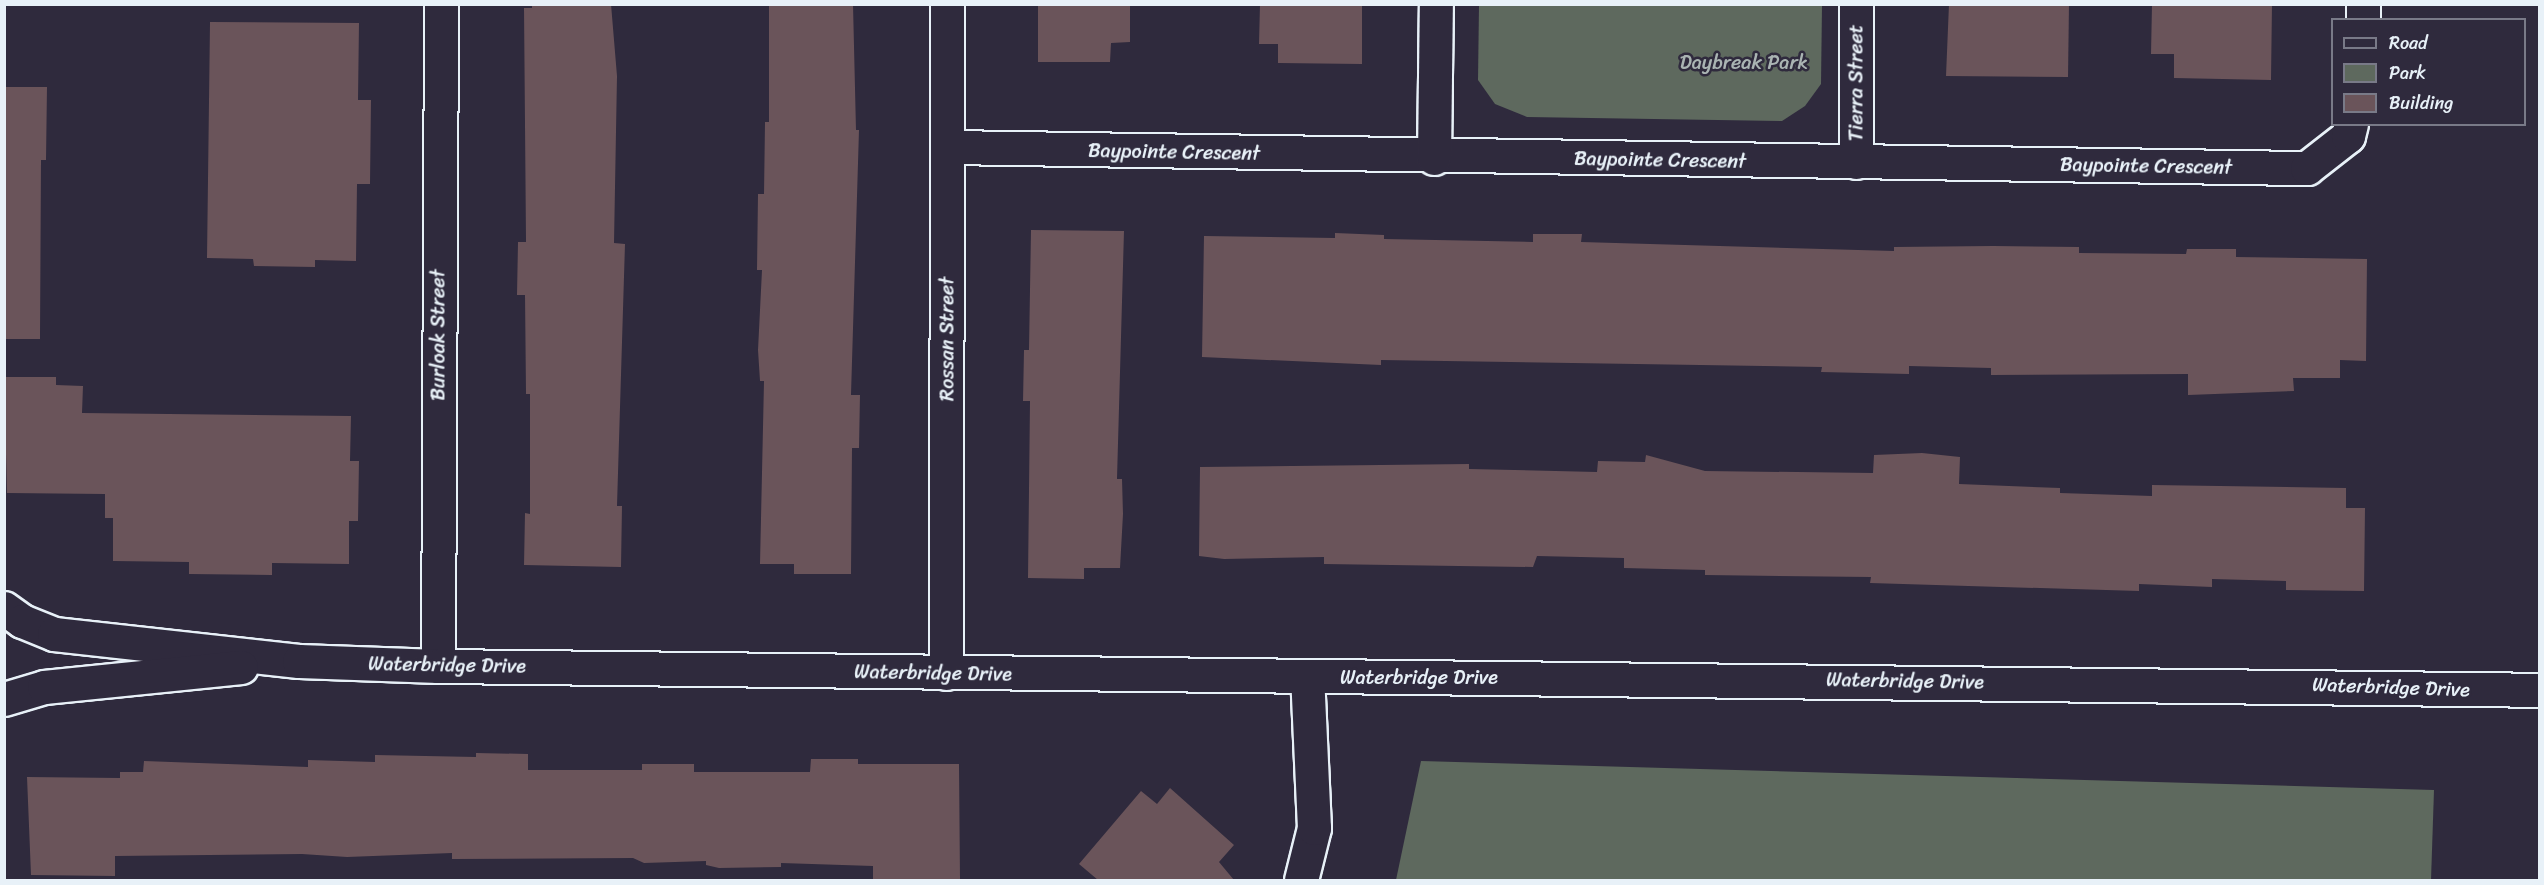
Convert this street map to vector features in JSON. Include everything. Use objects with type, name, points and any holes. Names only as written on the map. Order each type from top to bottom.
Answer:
[{"type":"street","name":"Burloak Street","points":[[438,666],[441,4]]},
{"type":"street","name":"Rossan Street","points":[[946,673],[947,4]]},
{"type":"street","points":[[1434,158],[1436,4]]},
{"type":"street","name":"Tierra Street","points":[[1856,4],[1856,162]]},
{"type":"street","name":"Baypointe Crescent","points":[[948,147],[1434,158],[2307,168],[2348,136],[2350,126]]},
{"type":"street","name":"Waterbridge Drive","points":[[4,608],[22,621],[54,634],[299,661],[438,666],[2540,690]]},
{"type":"street","name":"Waterbridge Drive","points":[[4,699],[44,687],[299,661]]},
{"type":"street","points":[[1301,880],[1314,828],[1307,676]]},
{"type":"green space","name":"Daybreak Park","points":[[1479,5],[1822,5],[1821,84],[1805,106],[1782,121],[1527,117],[1495,104],[1478,80]]},
{"type":"green space","points":[[1421,761],[2434,790],[2431,880],[1396,880]]},
{"type":"building","points":[[532,4],[611,4],[617,76],[614,243],[625,244],[617,506],[622,506],[621,567],[524,565],[525,513],[530,514],[530,394],[526,394],[525,295],[517,295],[518,242],[526,242],[524,8],[532,8]]},
{"type":"building","points":[[769,4],[853,4],[856,130],[859,130],[851,395],[860,395],[859,448],[852,448],[851,574],[794,574],[794,564],[760,564],[764,381],[760,381],[758,350],[762,270],[757,270],[758,194],[764,194],[765,122],[769,122]]},
{"type":"building","points":[[1038,4],[1130,4],[1130,42],[1111,43],[1110,62],[1038,62]]},
{"type":"building","points":[[1260,4],[1362,4],[1362,64],[1278,63],[1278,44],[1259,44]]},
{"type":"building","points":[[1949,4],[2069,4],[2068,77],[1946,76]]},
{"type":"building","points":[[2152,4],[2272,4],[2271,80],[2174,78],[2174,54],[2151,54]]},
{"type":"building","points":[[210,22],[359,23],[358,100],[371,100],[370,184],[357,184],[356,261],[315,260],[315,267],[254,266],[253,259],[207,258]]},
{"type":"building","points":[[4,87],[47,87],[46,160],[41,160],[40,339],[4,339]]},
{"type":"building","points":[[1031,230],[1124,231],[1117,479],[1122,479],[1120,568],[1084,568],[1084,579],[1028,578],[1030,401],[1023,401],[1024,350],[1029,350]]},
{"type":"building","points":[[1335,233],[1384,235],[1384,239],[1533,242],[1533,234],[1582,234],[1581,242],[1894,251],[1894,247],[1993,246],[2079,247],[2079,253],[2186,254],[2187,249],[2236,249],[2236,257],[2367,259],[2366,361],[2340,360],[2340,378],[2293,378],[2294,391],[2188,395],[2188,374],[1991,375],[1991,368],[1909,366],[1909,374],[1821,372],[1822,367],[1381,360],[1381,365],[1202,357],[1204,236],[1335,238]]},
{"type":"building","points":[[4,377],[56,377],[56,385],[83,386],[82,413],[351,416],[350,461],[359,461],[358,521],[349,521],[349,564],[272,563],[272,575],[189,574],[189,562],[113,561],[113,518],[105,518],[105,494],[7,493]]},
{"type":"building","points":[[1922,453],[1960,457],[1959,484],[2060,488],[2060,493],[2152,496],[2152,485],[2346,488],[2346,508],[2365,508],[2364,591],[2286,590],[2286,581],[2212,579],[2212,587],[2139,584],[2139,591],[1870,583],[1871,577],[1705,575],[1705,570],[1624,568],[1624,558],[1537,556],[1533,567],[1324,564],[1324,557],[1224,559],[1199,556],[1200,467],[1469,464],[1469,469],[1597,472],[1598,461],[1645,462],[1646,455],[1705,471],[1873,473],[1874,455]]},
{"type":"building","points":[[476,753],[528,754],[528,770],[642,770],[642,764],[694,764],[694,772],[810,772],[811,759],[858,759],[858,764],[959,764],[960,879],[873,880],[873,866],[781,863],[781,867],[719,868],[706,865],[706,861],[644,863],[633,858],[452,859],[452,853],[347,857],[302,854],[115,856],[115,876],[31,875],[27,777],[120,778],[120,772],[143,772],[144,761],[308,767],[308,760],[375,762],[375,755],[476,757]]},
{"type":"building","points":[[1170,788],[1234,845],[1219,862],[1234,880],[1098,880],[1079,864],[1141,791],[1157,804]]}]
